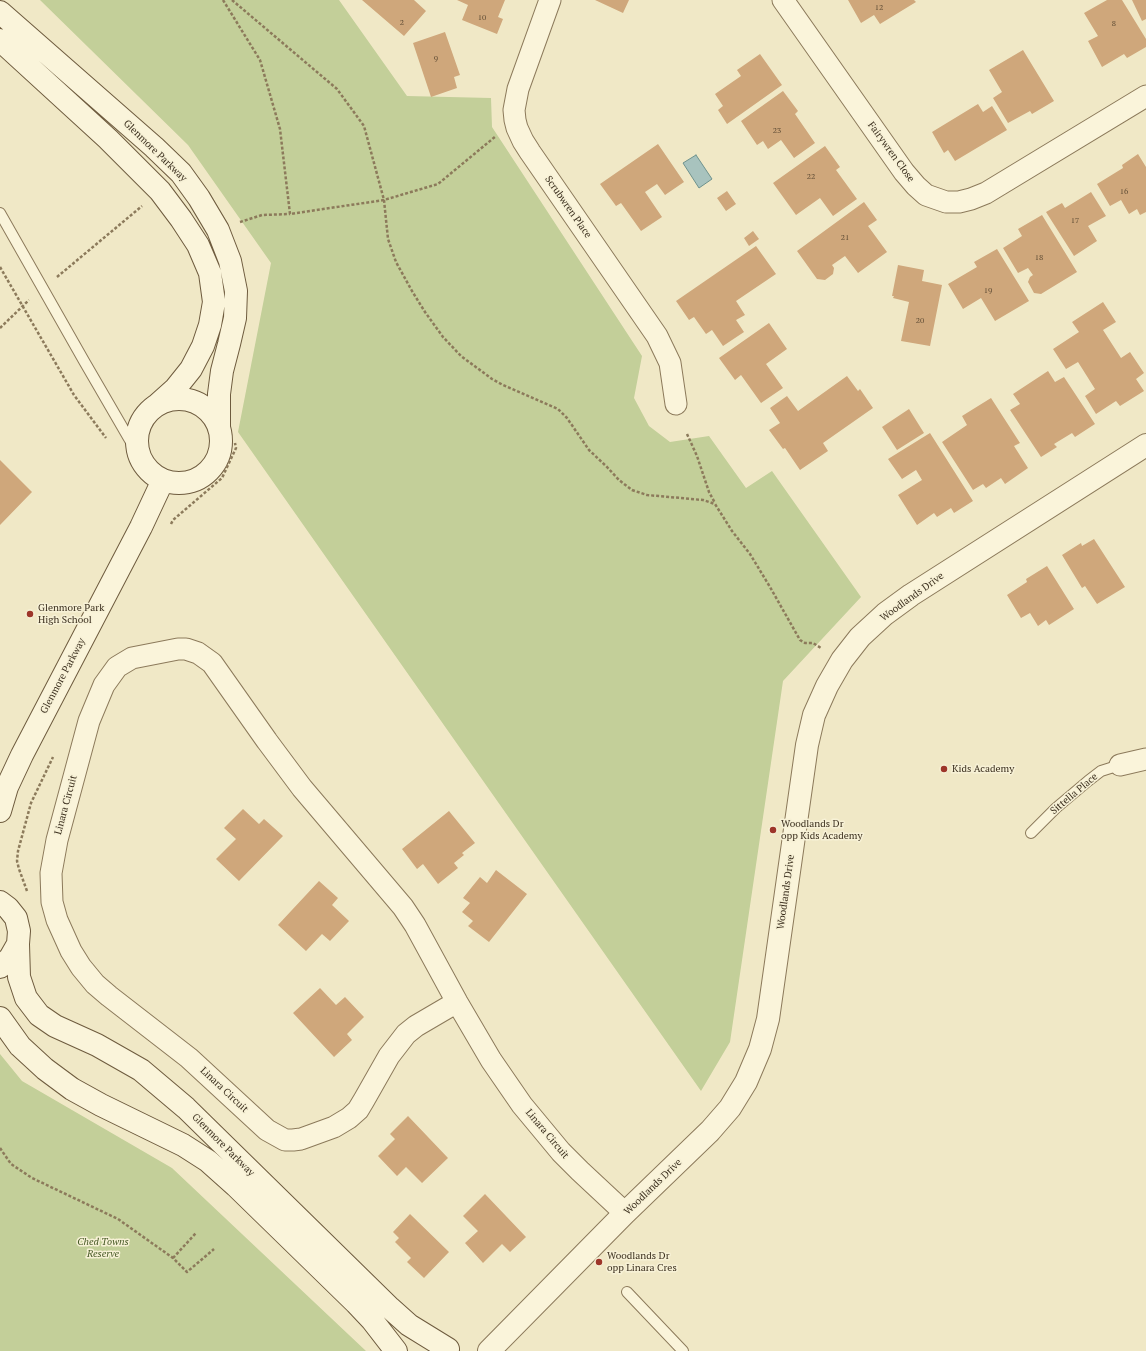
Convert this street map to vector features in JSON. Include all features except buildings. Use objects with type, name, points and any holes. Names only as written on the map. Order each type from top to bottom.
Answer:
[{"type":"main road","name":"Glenmore Parkway","points":[[0,12],[154,147],[181,173],[199,198],[218,230],[230,261],[236,291],[235,318],[219,394],[219,427]]},
{"type":"main road","points":[[0,40],[108,139],[160,191],[198,245],[210,273],[214,302],[210,325],[203,346],[191,369],[175,389],[147,414],[140,424],[137,436],[138,449],[142,460],[151,472],[163,480],[177,483],[190,481],[202,476],[212,466],[219,454],[221,441],[219,427],[213,416],[204,407],[192,401],[180,399],[167,401],[156,406]]},
{"type":"main road","name":"Woodlands Drive","points":[[489,1351],[625,1213],[710,1131],[730,1108],[746,1082],[760,1049],[768,1019],[807,745],[814,715],[827,686],[842,660],[860,637],[885,614],[911,595],[1146,445]]},
{"type":"main road","name":"Glenmore Parkway","points":[[0,811],[7,788],[22,754],[141,527],[163,480]]},
{"type":"main road","name":"Glenmore Parkway","points":[[0,902],[8,908],[16,918],[19,931],[19,977],[26,998],[39,1015],[55,1026],[118,1056],[146,1074],[186,1108],[390,1308],[409,1325],[448,1350]]},
{"type":"main road","points":[[0,967],[10,958],[18,944]]},
{"type":"main road","name":"Glenmore Parkway","points":[[0,1018],[20,1046],[45,1069],[72,1089],[101,1105],[183,1145],[208,1161],[236,1186],[356,1303],[372,1320],[396,1351]]},
{"type":"street","name":"Scrubwren Place","points":[[550,0],[518,90],[515,105],[515,120],[523,141],[530,152],[657,336],[670,362],[676,404]]},
{"type":"street","name":"Fairywren Close","points":[[783,0],[904,172],[926,195],[946,202],[959,202],[971,199],[986,192],[1146,96]]},
{"type":"street","name":"Linara Circuit","points":[[457,1002],[416,1026],[406,1034],[389,1056],[361,1105],[349,1118],[334,1127],[301,1139],[285,1140],[267,1130],[189,1058],[108,996],[81,968],[71,951],[57,920],[52,902],[51,873],[57,840],[89,721],[104,685],[117,667],[132,658],[178,649],[186,649],[198,653],[212,663],[302,788],[403,907],[415,925],[491,1060],[522,1105],[541,1130],[580,1172],[625,1213]]},
{"type":"street","name":"Sittella Place","points":[[1120,765],[1146,759]]},
{"type":"lane","points":[[0,213],[42,289],[142,460]]},
{"type":"lane","name":"Sittella Place","points":[[1031,833],[1056,808],[1088,781],[1102,771],[1120,765]]},
{"type":"lane","points":[[627,1292],[683,1351]]},
{"type":"path","points":[[223,0],[260,60],[280,128],[290,214]]},
{"type":"path","points":[[232,0],[337,89],[364,126],[384,200],[388,239],[396,262],[425,312],[443,337],[461,356],[502,385],[558,409],[567,418],[589,450],[619,480],[632,490],[647,495],[703,500],[715,504]]},
{"type":"path","points":[[235,224],[262,215],[290,214],[384,200],[438,184],[515,120]]},
{"type":"path","points":[[0,328],[22,306],[160,191]]},
{"type":"path","points":[[0,267],[74,395],[107,439]]},
{"type":"path","points":[[688,434],[709,492],[715,504],[732,531],[750,554],[800,640],[806,643],[813,643],[824,650]]},
{"type":"path","points":[[170,525],[173,520],[222,478],[236,448],[235,441]]},
{"type":"path","points":[[30,897],[19,869],[17,861],[18,851],[31,803],[55,754]]},
{"type":"path","points":[[0,1148],[11,1164],[32,1178],[118,1219],[173,1258],[187,1272],[214,1250]]},
{"type":"path","points":[[173,1258],[196,1233]]},
{"type":"green space","points":[[40,0],[339,0],[407,96],[491,98],[492,127],[642,356],[634,398],[649,426],[670,442],[709,436],[746,488],[772,471],[861,597],[783,681],[730,1042],[701,1091],[238,432],[271,263],[188,145]]},
{"type":"green space","name":"Ched Towns Reserve","points":[[0,1054],[22,1081],[172,1168],[366,1351],[0,1351]]},
{"type":"water","points":[[696,155],[712,179],[699,188],[683,163]]},
{"type":"place","name":"Glenmore Park High School","points":[[30,614]]},
{"type":"place","name":"Kids Academy","points":[[944,769]]},
{"type":"place","name":"Woodlands Dr opp Kids Academy","points":[[773,830]]},
{"type":"place","name":"Woodlands Dr opp Linara Cres","points":[[599,1262]]}]
